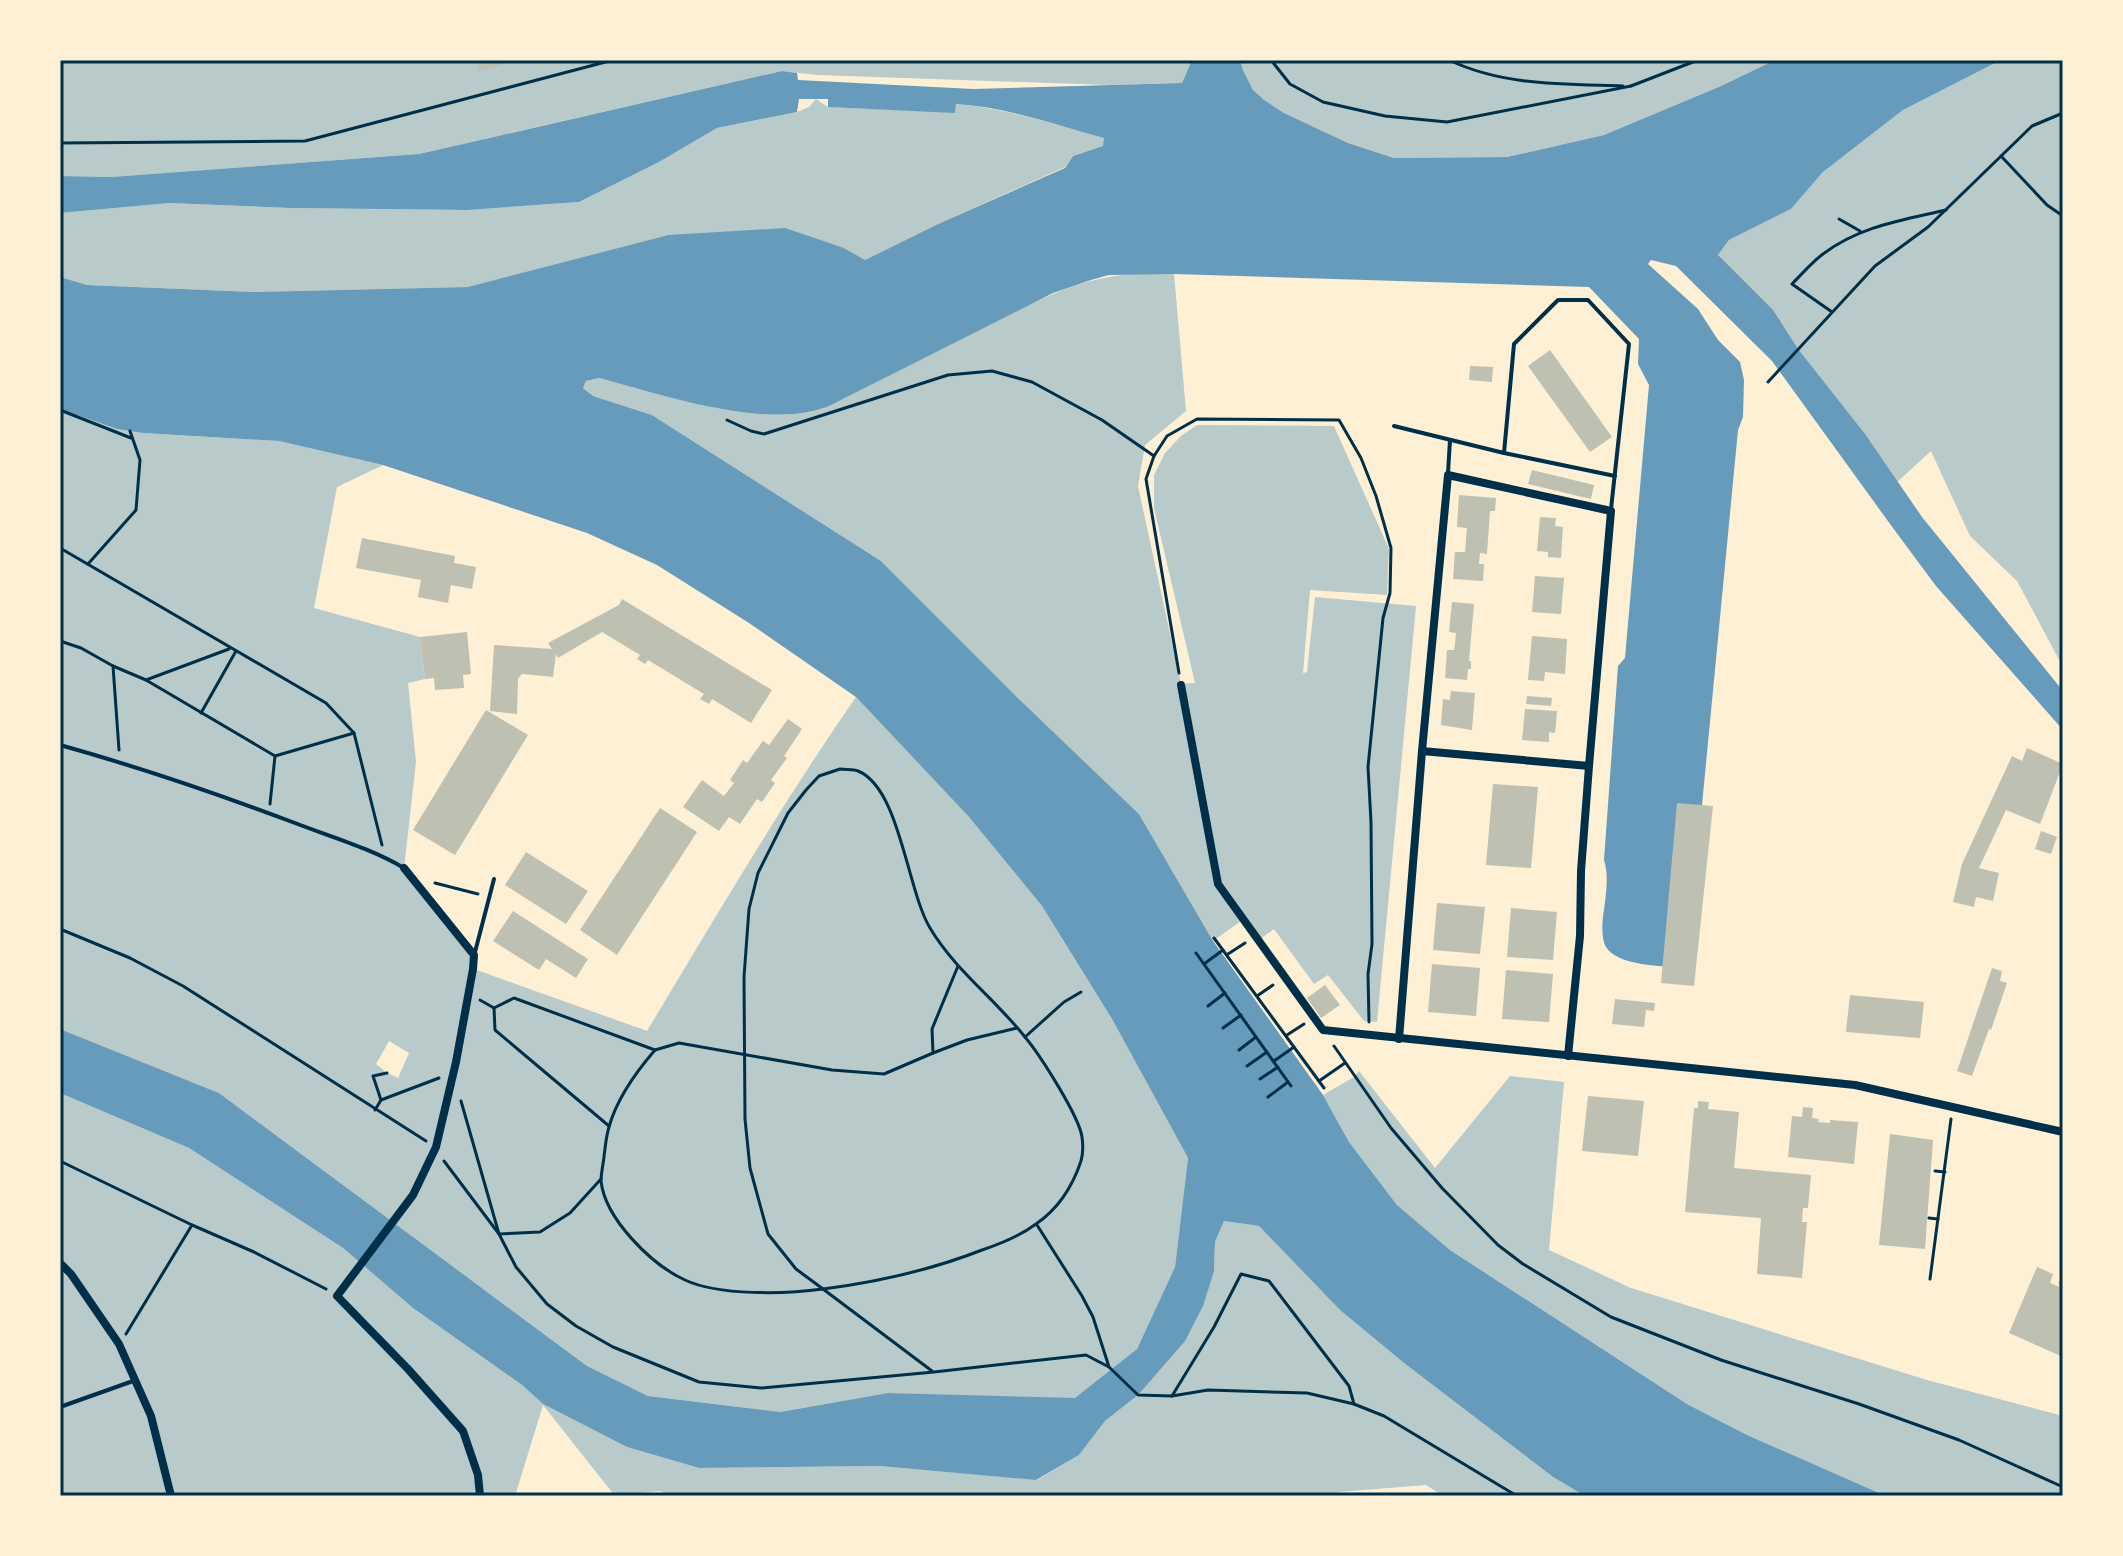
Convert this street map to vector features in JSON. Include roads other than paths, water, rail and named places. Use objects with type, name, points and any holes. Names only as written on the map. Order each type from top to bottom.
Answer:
[{"type":"street","points":[[1399,1039],[1448,475],[1611,511],[1581,871],[1580,936],[1568,1056]]},
{"type":"street","points":[[1181,685],[1218,884],[1323,1030],[1855,1085],[2063,1132]]},
{"type":"street","points":[[1422,751],[1589,766]]},
{"type":"street","points":[[404,868],[474,955],[473,969],[436,1147],[413,1195],[337,1296],[463,1431],[478,1475],[480,1496]]},
{"type":"street","points":[[60,1263],[71,1274],[119,1344],[151,1416],[171,1496]]},
{"type":"lane","points":[[1504,453],[1514,344],[1558,300],[1588,300],[1629,344],[1611,511]]},
{"type":"lane","points":[[1394,426],[1615,476]]},
{"type":"lane","points":[[1448,475],[1450,440]]},
{"type":"lane","points":[[60,745],[269,813],[385,857],[404,868]]},
{"type":"lane","points":[[474,955],[494,879]]},
{"type":"lane","points":[[60,1407],[136,1380]]},
{"type":"water","points":[[1192,60],[1240,60],[1253,90],[1284,113],[1348,143],[1394,158],[1507,157],[1604,135],[1775,60],[2001,60],[1903,110],[1823,172],[1791,209],[1729,240],[1718,255],[1773,310],[1798,349],[1865,434],[1922,517],[2063,691],[2063,730],[1936,586],[1772,361],[1676,266],[1651,260],[1648,264],[1698,309],[1718,340],[1740,362],[1744,380],[1743,417],[1738,430],[1683,968],[1642,964],[1620,958],[1606,947],[1603,939],[1607,878],[1604,860],[1618,666],[1625,658],[1649,385],[1638,364],[1639,339],[1589,287],[1174,274],[1109,275],[1053,293],[820,409],[796,414],[740,412],[679,400],[599,378],[586,381],[583,388],[593,396],[652,415],[881,561],[1139,814],[1213,941],[1323,1095],[1349,1142],[1397,1205],[1450,1250],[1687,1404],[1747,1435],[1886,1496],[1585,1496],[1553,1477],[1340,1310],[1259,1226],[1224,1221],[1215,1242],[1214,1271],[1203,1306],[1185,1341],[1138,1395],[1105,1421],[1079,1455],[1036,1480],[880,1466],[699,1468],[627,1447],[543,1404],[522,1385],[413,1308],[343,1248],[189,1148],[60,1093],[60,1029],[219,1093],[587,1366],[648,1396],[780,1412],[888,1393],[1075,1398],[1137,1349],[1175,1267],[1188,1158],[1112,1019],[1042,906],[969,817],[856,697],[749,623],[657,565],[587,533],[383,465],[279,441],[117,429],[60,409],[60,277],[87,285],[253,292],[468,287],[668,235],[785,228],[844,248],[865,260],[1065,168],[1073,156],[1103,146],[1104,138],[1031,117],[975,106],[956,104],[955,113],[828,107],[828,99],[799,99],[797,112],[717,128],[659,162],[579,202],[468,210],[170,203],[60,213],[60,176],[111,177],[419,154],[782,71],[797,73],[798,80],[973,89],[1182,83]]}]
